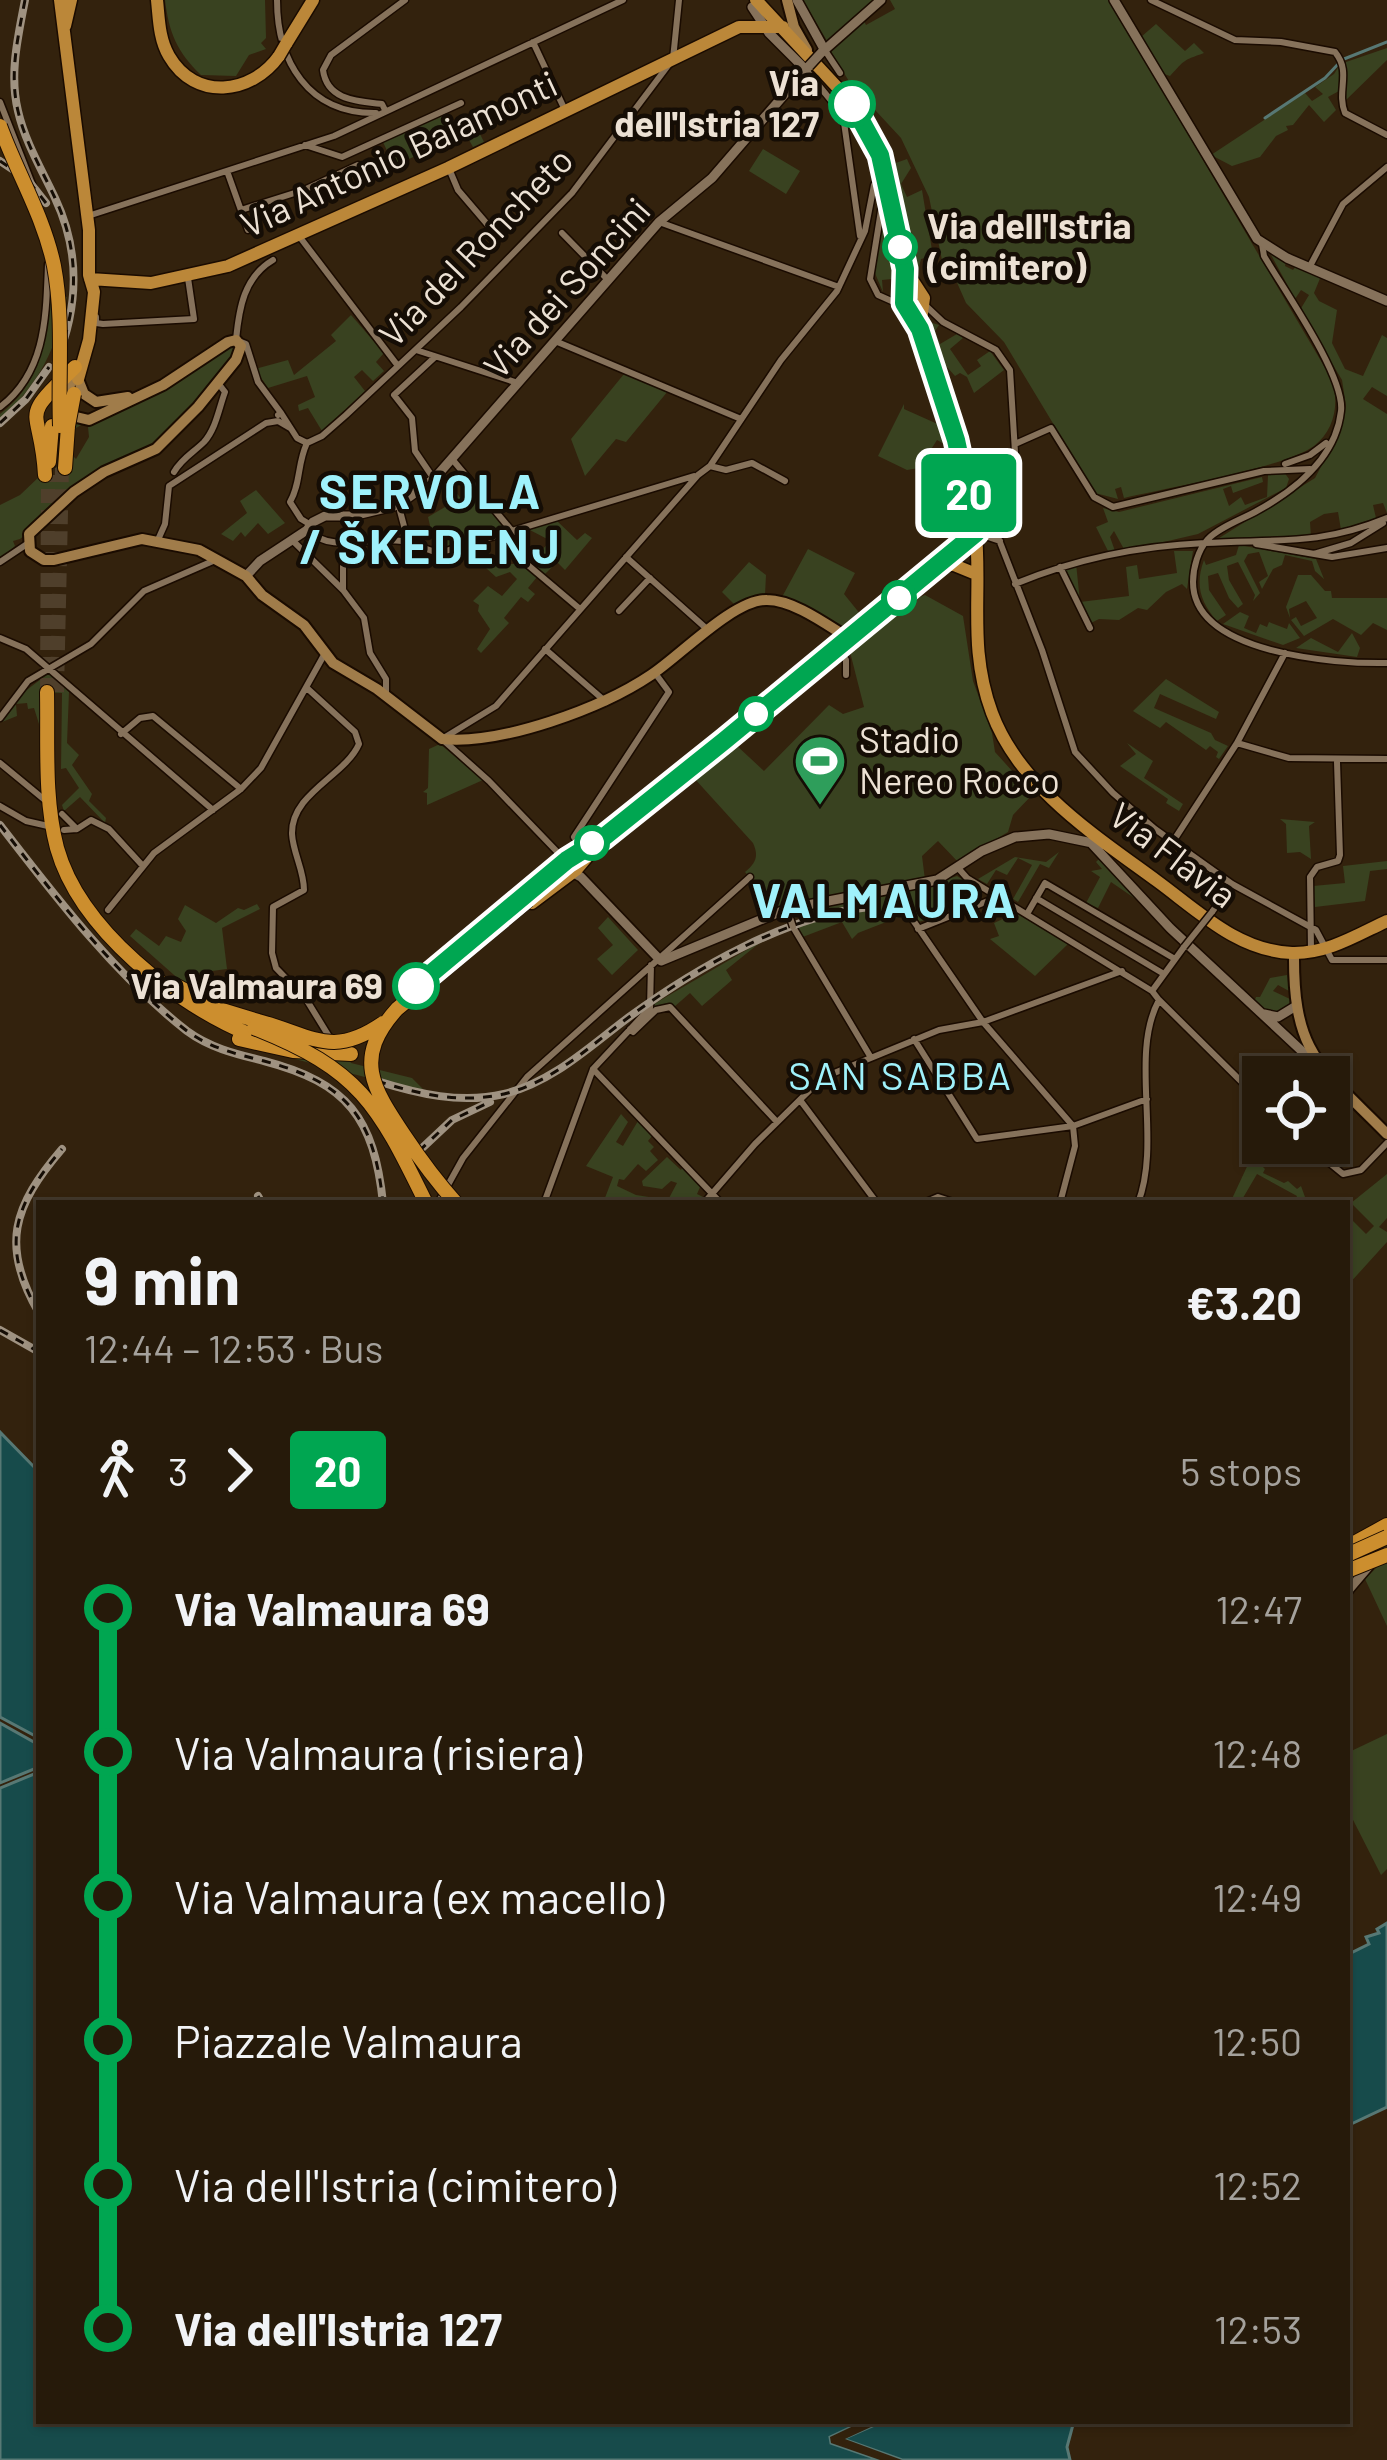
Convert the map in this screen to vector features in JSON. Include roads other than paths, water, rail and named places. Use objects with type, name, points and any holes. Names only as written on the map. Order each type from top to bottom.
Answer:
[{"type":"highway","points":[[0,126],[43,227],[54,268],[60,426]]},
{"type":"highway","points":[[0,145],[47,268],[60,426]]},
{"type":"highway","points":[[73,379],[60,426],[53,469],[35,410],[44,396],[73,379]]},
{"type":"highway","points":[[348,1048],[274,1048],[213,1028],[166,993],[120,943],[73,886],[57,847],[51,816],[52,692],[58,818],[71,866],[103,916],[174,985],[222,1010],[254,1028],[316,1063],[350,1089],[377,1123],[420,1200]]},
{"type":"highway","points":[[120,943],[185,1002],[254,1028],[343,1044],[362,1038],[387,1020],[576,862]]},
{"type":"highway","points":[[387,1020],[372,1051],[371,1080],[422,1161],[454,1200]]},
{"type":"highway","points":[[422,1161],[438,1200]]},
{"type":"highway","points":[[1350,1558],[1387,1540]]},
{"type":"main road","points":[[157,0],[166,51],[180,70],[201,85],[228,88],[264,74],[313,0]]},
{"type":"main road","points":[[758,9],[782,0]]},
{"type":"main road","points":[[782,0],[783,27]]},
{"type":"main road","points":[[782,0],[814,58],[868,126],[887,181],[886,208],[914,300]]},
{"type":"main road","points":[[62,2],[95,280],[82,349],[65,400],[68,411],[77,419],[100,417],[155,389],[228,342],[236,340],[241,346],[218,383],[156,449],[104,472],[74,492],[29,534],[27,544],[36,557],[44,560],[142,539],[195,549],[246,576],[262,596],[304,625],[325,655],[442,739],[500,733],[607,703],[746,604],[766,600],[788,605],[844,644]]},
{"type":"main road","points":[[758,9],[814,58]]},
{"type":"main road","name":"Via Antonio Baiamonti","points":[[95,280],[151,284],[188,278],[299,236],[747,25],[758,9]]},
{"type":"main road","name":"Via Flavia","points":[[914,300],[972,508],[976,654],[992,713],[1017,758],[1063,808],[1222,930],[1259,947],[1294,953],[1318,950]]},
{"type":"main road","points":[[73,379],[87,398],[102,403],[155,389]]},
{"type":"main road","points":[[348,1048],[372,1045],[429,981],[976,533]]},
{"type":"main road","points":[[939,566],[954,565],[976,574]]},
{"type":"main road","points":[[576,862],[604,837]]},
{"type":"main road","points":[[1318,950],[1387,921]]},
{"type":"main road","points":[[1294,953],[1296,1006],[1313,1056]]},
{"type":"main road","points":[[1350,1098],[1387,1134]]},
{"type":"street","points":[[277,0],[279,40],[299,80],[338,107],[370,113],[385,110]]},
{"type":"street","points":[[385,110],[382,104],[334,93],[323,70],[331,55],[405,0]]},
{"type":"street","points":[[87,216],[305,145],[623,0]]},
{"type":"street","name":"Via del Roncheto","points":[[307,442],[322,436],[416,350],[555,213],[673,59],[679,0]]},
{"type":"street","points":[[797,0],[814,58],[843,115],[861,240]]},
{"type":"street","name":"Via dei Soncini","points":[[246,576],[325,515],[352,516],[398,505],[434,479],[658,222],[712,178],[814,58],[880,0]]},
{"type":"street","points":[[1114,0],[1124,8],[1248,229],[1262,243],[1309,268],[1387,302]]},
{"type":"street","points":[[1151,0],[1235,40],[1335,52],[1346,69],[1341,99],[1345,113],[1387,135]]},
{"type":"street","points":[[758,9],[814,58],[840,73]]},
{"type":"street","points":[[533,43],[566,112]]},
{"type":"street","points":[[0,102],[50,227],[38,356],[16,393],[0,407]]},
{"type":"street","points":[[305,145],[342,157],[461,103]]},
{"type":"street","points":[[241,210],[304,190],[358,165]]},
{"type":"street","points":[[1309,268],[1342,204],[1387,167]]},
{"type":"street","points":[[448,168],[458,190],[499,238]]},
{"type":"street","points":[[227,171],[248,230]]},
{"type":"street","points":[[545,1200],[593,1069],[650,1008],[654,962],[576,862],[442,739],[496,706],[710,466],[791,346],[839,287],[861,240],[874,185],[887,181]]},
{"type":"street","points":[[886,208],[869,273],[874,290],[884,299],[914,300],[1003,357],[1014,384],[1016,444],[989,519]]},
{"type":"street","points":[[658,222],[839,287]]},
{"type":"street","points":[[562,233],[608,280]]},
{"type":"street","points":[[299,236],[398,366]]},
{"type":"street","points":[[1262,243],[1264,256],[1338,383],[1342,404],[1334,435],[1314,468],[1294,488],[1205,543],[1193,584],[1204,616],[1222,632],[1285,653],[1332,662],[1387,663]]},
{"type":"street","points":[[273,260],[251,278],[239,311],[236,340],[246,344],[258,382],[290,428]]},
{"type":"street","points":[[95,280],[96,323],[144,324],[194,319],[188,278]]},
{"type":"street","points":[[555,341],[741,419]]},
{"type":"street","points":[[416,350],[518,383]]},
{"type":"street","points":[[434,357],[394,394],[412,418],[415,451],[434,479]]},
{"type":"street","points":[[174,472],[180,460],[204,442],[215,423],[225,392],[218,383]]},
{"type":"street","points":[[157,542],[165,524],[169,486],[281,413]]},
{"type":"street","points":[[266,423],[278,421],[307,442],[296,462],[297,490],[290,504],[315,537],[343,545],[362,539],[408,542],[439,553],[698,475]]},
{"type":"street","points":[[1016,444],[1051,428],[1094,496],[1113,507],[1264,471],[1314,468]]},
{"type":"street","points":[[1264,471],[1301,459],[1334,435]]},
{"type":"street","points":[[452,459],[512,531],[522,560],[580,609]]},
{"type":"street","points":[[1301,459],[1310,460],[1314,468]]},
{"type":"street","points":[[710,466],[726,470],[752,463],[785,481]]},
{"type":"street","points":[[1280,468],[1292,473],[1294,488]]},
{"type":"street","points":[[972,508],[989,519],[1000,541],[1075,752],[1113,794],[1173,842],[1232,884],[1311,926],[1319,933],[1318,950]]},
{"type":"street","points":[[400,511],[408,542]]},
{"type":"street","points":[[352,516],[362,539]]},
{"type":"street","points":[[1015,584],[1059,566],[1125,554],[1205,543],[1324,539],[1387,519]]},
{"type":"street","points":[[1310,555],[1351,543],[1387,519]]},
{"type":"street","points":[[976,533],[986,528],[996,532]]},
{"type":"street","points":[[976,533],[1000,541]]},
{"type":"street","points":[[292,539],[364,618],[370,653],[386,680],[386,696]]},
{"type":"street","points":[[1246,542],[1342,557],[1387,548]]},
{"type":"street","points":[[0,562],[27,544]]},
{"type":"street","points":[[343,545],[343,590]]},
{"type":"street","points":[[626,557],[710,631]]},
{"type":"street","points":[[0,718],[18,691],[91,644],[144,590],[213,560]]},
{"type":"street","points":[[1059,566],[1090,628]]},
{"type":"street","points":[[619,610],[650,578]]},
{"type":"street","points":[[0,638],[26,649],[212,810]]},
{"type":"street","points":[[844,644],[846,675]]},
{"type":"street","points":[[545,649],[607,703]]},
{"type":"street","points":[[1173,842],[1237,743],[1285,653]]},
{"type":"street","points":[[108,910],[142,865],[241,789],[273,753],[325,655]]},
{"type":"street","points":[[576,862],[576,835],[669,692],[655,673]]},
{"type":"street","points":[[308,689],[355,732],[359,744],[346,765],[318,787],[294,823],[292,838],[302,865],[304,890],[273,907],[272,953],[281,974],[305,999],[325,1033],[348,1048]]},
{"type":"street","points":[[120,734],[140,718],[152,716],[241,789]]},
{"type":"street","points":[[1237,743],[1289,758],[1387,759]]},
{"type":"street","points":[[1337,762],[1338,860],[1317,868],[1310,877],[1311,926],[1318,950],[1332,960],[1387,960]]},
{"type":"street","points":[[0,764],[46,801]]},
{"type":"street","points":[[0,806],[26,821],[48,826]]},
{"type":"street","points":[[1063,808],[1170,928],[1306,1056]]},
{"type":"street","points":[[62,814],[77,829]]},
{"type":"street","points":[[64,830],[91,820],[102,824],[142,865]]},
{"type":"street","points":[[1065,835],[1074,823]]},
{"type":"street","points":[[654,962],[790,918],[937,880],[982,850],[1015,837],[1065,835],[1113,848]]},
{"type":"street","points":[[959,868],[967,878],[1152,992],[1242,1081]]},
{"type":"street","points":[[441,1200],[494,1113],[533,1071],[750,877]]},
{"type":"street","points":[[1027,914],[1045,883],[1175,959]]},
{"type":"street","points":[[1152,992],[1232,884]]},
{"type":"street","points":[[893,891],[983,1022],[1073,1126],[1075,1146],[1061,1200]]},
{"type":"street","points":[[918,929],[998,897]]},
{"type":"street","points":[[1036,898],[1164,974]]},
{"type":"street","points":[[1080,925],[1090,909]]},
{"type":"street","points":[[790,918],[871,1057]]},
{"type":"street","points":[[1123,950],[1132,934]]},
{"type":"street","points":[[706,1200],[822,1078],[939,1030],[983,1022],[1122,971]]},
{"type":"street","points":[[1139,1200],[1148,1170],[1150,1026],[1159,1000]]},
{"type":"street","points":[[1259,1012],[1279,1017],[1296,1006]]},
{"type":"street","points":[[630,1029],[633,1032],[656,1010],[670,1007],[777,1122]]},
{"type":"street","points":[[914,1039],[976,1138],[1073,1126],[1147,1100]]},
{"type":"street","points":[[593,1069],[718,1200]]},
{"type":"street","points":[[800,1099],[875,1200]]},
{"type":"street","points":[[1331,1164],[1343,1174],[1361,1170],[1387,1143]]},
{"type":"street","points":[[1350,1589],[1371,1550],[1387,1540]]},
{"type":"water","points":[[0,1432],[36,1469],[36,1736],[0,1717]]},
{"type":"water","points":[[0,1723],[36,1743],[36,1768],[0,1783]]},
{"type":"water","points":[[36,1773],[36,2424],[858,2424],[830,2437],[831,2443],[880,2460],[0,2460],[0,1788]]},
{"type":"water","points":[[1387,1923],[1387,2107],[1350,2125],[1350,1954],[1369,1944],[1366,1937],[1379,1933],[1377,1929]]},
{"type":"water","points":[[877,2424],[1073,2424],[1067,2447],[1070,2460],[902,2460],[843,2439]]},
{"type":"waterway","points":[[1344,59],[1387,42]]},
{"type":"waterway","points":[[1265,118],[1325,78],[1340,62]]},
{"type":"tunnel","points":[[57,692],[62,468]]},
{"type":"tunnel","points":[[47,692],[48,475]]},
{"type":"railway","points":[[25,0],[15,97],[25,134],[63,218],[72,259],[69,320],[56,361]]},
{"type":"railway","points":[[0,161],[27,179],[46,203]]},
{"type":"railway","points":[[0,423],[26,399],[49,367]]},
{"type":"railway","points":[[0,825],[111,960],[187,1031],[214,1046],[317,1081],[352,1108],[372,1148],[383,1200]]},
{"type":"railway","points":[[377,1081],[456,1098],[488,1097],[522,1088],[570,1062],[683,980],[743,947],[806,921],[869,907]]},
{"type":"railway","points":[[419,1151],[452,1120],[490,1102]]},
{"type":"railway","points":[[36,1307],[19,1267],[18,1227],[32,1189],[62,1149]]},
{"type":"railway","points":[[258,1196],[260,1200]]},
{"type":"railway","points":[[0,1330],[36,1350]]},
{"type":"place","name":"Via dell'Istria 127","points":[[852,104]]},
{"type":"place","name":"Via dell'Istria (cimitero)","points":[[900,247]]},
{"type":"place","name":"Stadio Nereo Rocco","points":[[820,807]]},
{"type":"place","name":"Via Valmaura 69","points":[[416,986]]},
{"type":"district","name":"SERVOLA / ŠKEDENJ","points":[[431,520]]},
{"type":"district","name":"VALMAURA","points":[[885,901]]},
{"type":"district","name":"SAN SABBA","points":[[901,1076]]}]
